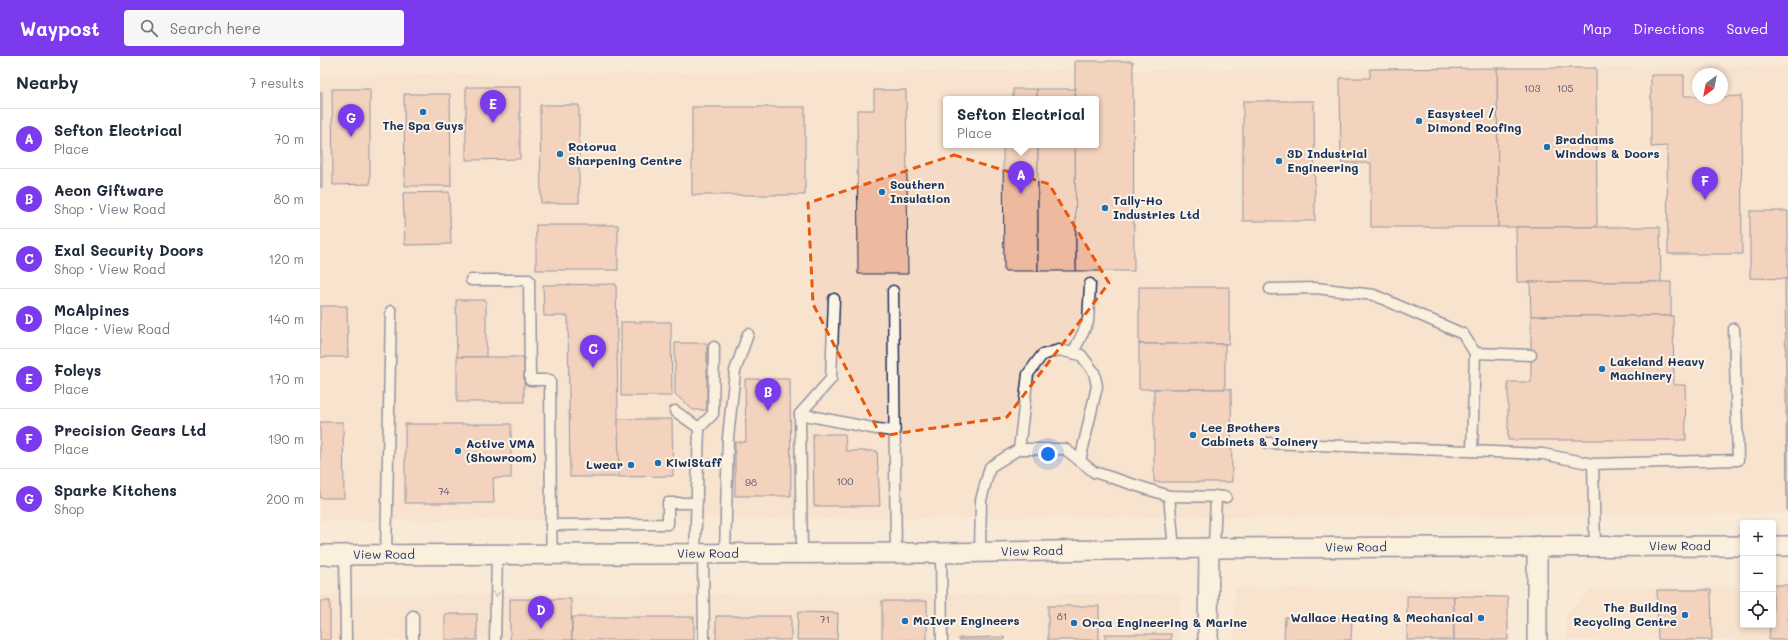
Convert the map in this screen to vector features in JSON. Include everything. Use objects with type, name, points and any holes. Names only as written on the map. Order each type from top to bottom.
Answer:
[{"type":"street","points":[[1537,546],[1537,640]]},
{"type":"street","name":"View Road","points":[[320,555],[941,553],[1212,548],[1740,546]]},
{"type":"street","points":[[1776,546],[1788,546]]},
{"type":"street","points":[[1208,640],[1212,548]]},
{"type":"lane","points":[[471,280],[529,280],[530,380],[550,380],[552,554]]},
{"type":"lane","points":[[1073,353],[1088,322],[1090,284]]},
{"type":"lane","points":[[1270,289],[1316,288],[1374,295],[1463,334],[1476,354],[1472,451]]},
{"type":"lane","points":[[893,291],[896,553]]},
{"type":"lane","points":[[802,553],[800,414],[830,379],[834,300]]},
{"type":"lane","points":[[386,555],[391,311]]},
{"type":"lane","points":[[1268,443],[1543,454],[1593,464],[1738,460],[1734,329]]},
{"type":"lane","points":[[725,554],[728,438],[735,371],[748,334]]},
{"type":"lane","points":[[704,640],[697,503],[699,428],[713,414],[714,347]]},
{"type":"lane","points":[[1019,449],[1028,374],[1042,355],[1059,350],[1081,355],[1094,372],[1097,386],[1080,461]]},
{"type":"lane","points":[[1476,354],[1531,355]]},
{"type":"lane","points":[[675,411],[699,428]]},
{"type":"lane","points":[[800,414],[877,430],[894,431]]},
{"type":"lane","points":[[980,552],[981,500],[990,467],[1019,449],[1065,449],[1094,472],[1169,496],[1221,497],[1212,548]]},
{"type":"lane","points":[[1593,464],[1595,546]]},
{"type":"lane","points":[[1169,496],[1174,549]]},
{"type":"lane","points":[[551,524],[668,524],[668,503],[697,503]]},
{"type":"lane","points":[[941,553],[942,640]]},
{"type":"lane","points":[[345,555],[346,640]]},
{"type":"lane","points":[[495,640],[497,555]]},
{"type":"lane","points":[[413,616],[413,640]]},
{"type":"highlighted area","points":[[954,155],[1049,184],[1109,283],[1007,417],[881,436],[813,304],[808,203]]},
{"type":"shaded area","points":[[1788,66],[1788,514],[320,521],[320,75]]},
{"type":"shaded area","points":[[1740,587],[1740,628],[1776,628],[1788,640],[1567,640],[1566,614],[1592,589]]},
{"type":"shaded area","points":[[1235,588],[1485,590],[1509,612],[1509,640],[1234,640]]},
{"type":"shaded area","points":[[1180,594],[1180,640],[320,640],[320,595]]},
{"type":"building","name":"Tally-Ho Industries Ltd","points":[[1075,61],[1133,61],[1134,271],[1076,271],[1075,148],[1099,148],[1099,96],[1075,96]]},
{"type":"building","name":"Bradnams Windows & Doors","points":[[1497,68],[1596,68],[1597,227],[1498,227]]},
{"type":"building","name":"Easysteel / Dimond Roofing","points":[[1497,68],[1498,227],[1371,227],[1371,163],[1341,163],[1340,78],[1370,78],[1370,69]]},
{"type":"building","points":[[1651,75],[1684,75],[1684,96],[1692,96],[1692,104],[1728,104],[1728,97],[1741,96],[1742,254],[1668,254],[1667,146],[1651,147]]},
{"type":"building","points":[[466,87],[520,87],[520,159],[466,160]]},
{"type":"building","points":[[332,89],[370,89],[370,184],[333,185]]},
{"type":"building","points":[[1013,89],[1037,89],[1037,96],[1013,96]]},
{"type":"building","points":[[1037,89],[1075,89],[1075,96],[1037,96]]},
{"type":"building","name":"Southern Insulation","points":[[874,90],[906,90],[908,274],[858,274],[857,110],[874,110]]},
{"type":"building","points":[[320,92],[322,92],[322,187],[320,187]]},
{"type":"building","points":[[404,94],[450,94],[451,186],[405,186]]},
{"type":"building","name":"3D Industrial Engineering","points":[[1243,101],[1314,101],[1315,221],[1243,221]]},
{"type":"building","name":"Rotorua Sharpening Centre","points":[[540,105],[579,105],[579,203],[541,203]]},
{"type":"building","points":[[692,107],[805,107],[805,195],[692,195]]},
{"type":"building","points":[[1003,148],[1038,148],[1038,271],[1004,271]]},
{"type":"building","points":[[1038,148],[1075,148],[1076,271],[1038,271]]},
{"type":"building","points":[[449,192],[451,244],[405,245],[403,193]]},
{"type":"building","points":[[1750,211],[1788,211],[1788,279],[1750,278]]},
{"type":"building","points":[[536,225],[618,225],[618,270],[536,270]]},
{"type":"building","points":[[1516,227],[1660,227],[1661,282],[1517,282]]},
{"type":"building","points":[[1785,279],[1788,279],[1788,510],[1787,510]]},
{"type":"building","points":[[1530,282],[1671,282],[1671,316],[1531,316]]},
{"type":"building","points":[[616,284],[619,477],[570,477],[568,316],[544,316],[543,285]]},
{"type":"building","points":[[1139,287],[1229,287],[1229,344],[1139,344]]},
{"type":"building","points":[[456,300],[486,300],[486,357],[457,357]]},
{"type":"building","points":[[320,306],[347,306],[348,357],[320,357]]},
{"type":"building","name":"Lakeland Heavy Machinery","points":[[1531,316],[1673,316],[1674,385],[1685,385],[1686,440],[1508,440],[1508,382],[1531,382]]},
{"type":"building","points":[[621,322],[671,322],[672,396],[621,396]]},
{"type":"building","points":[[675,343],[707,343],[707,410],[693,410],[675,394]]},
{"type":"building","points":[[1139,344],[1225,344],[1225,389],[1139,389]]},
{"type":"building","points":[[457,357],[524,357],[524,402],[457,402]]},
{"type":"building","points":[[745,379],[790,379],[791,496],[735,496],[735,442],[746,442]]},
{"type":"building","name":"Lee Brothers Cabinets & Joinery","points":[[1154,389],[1231,389],[1232,482],[1154,482]]},
{"type":"building","points":[[618,419],[672,419],[673,476],[619,477]]},
{"type":"building","points":[[320,422],[343,422],[344,498],[320,498]]},
{"type":"building","name":"Active VMA (Showroom)","points":[[405,424],[511,424],[511,478],[493,478],[494,503],[405,503]]},
{"type":"building","points":[[813,434],[845,434],[846,451],[877,451],[880,506],[814,506]]},
{"type":"building","points":[[1776,585],[1788,585],[1788,640],[1769,640],[1770,628],[1776,628]]},
{"type":"building","name":"The Building Recycling Centre","points":[[1657,590],[1711,590],[1712,640],[1658,640]]},
{"type":"building","points":[[1407,596],[1454,596],[1454,640],[1407,640]]},
{"type":"building","name":"Wallace Heating & Mechanical","points":[[1454,596],[1508,597],[1508,640],[1454,640]]},
{"type":"building","points":[[510,599],[571,599],[572,640],[510,640]]},
{"type":"building","points":[[320,601],[330,601],[330,640],[320,640]]},
{"type":"building","name":"McIver Engineers","points":[[882,601],[927,601],[927,640],[882,640]]},
{"type":"building","name":"Orca Engineering & Marine","points":[[1048,606],[1099,606],[1099,640],[1048,640]]},
{"type":"building","points":[[798,612],[838,613],[837,640],[797,640]]},
{"type":"building","points":[[445,614],[477,614],[477,640],[445,640]]},
{"type":"building","points":[[716,616],[791,616],[791,640],[716,640]]},
{"type":"building","points":[[572,617],[694,617],[694,640],[572,640]]},
{"type":"building","points":[[1285,617],[1352,618],[1351,640],[1284,640]]},
{"type":"building","points":[[1105,634],[1171,634],[1171,640],[1105,640]]},
{"type":"building","points":[[1004,637],[1004,640],[959,640],[959,638]]},
{"type":"place","name":"The Spa Guys","points":[[423,112]]},
{"type":"place","name":"Easysteel / Dimond Roofing","points":[[1419,121]]},
{"type":"place","name":"Foleys","points":[[493,123]]},
{"type":"place","name":"Sparke Kitchens","points":[[351,137]]},
{"type":"place","name":"Bradnams Windows & Doors","points":[[1547,147]]},
{"type":"place","name":"Rotorua Sharpening Centre","points":[[560,154]]},
{"type":"place","name":"3D Industrial Engineering","points":[[1279,161]]},
{"type":"place","name":"Southern Insulation","points":[[882,192]]},
{"type":"place","name":"Sefton Electrical","points":[[1021,194]]},
{"type":"place","name":"Precision Gears Ltd","points":[[1705,200]]},
{"type":"place","name":"Tally-Ho Industries Ltd","points":[[1105,208]]},
{"type":"place","name":"Exal Security Doors","points":[[593,368]]},
{"type":"place","name":"Lakeland Heavy Machinery","points":[[1602,369]]},
{"type":"place","name":"Aeon Giftware","points":[[768,411]]},
{"type":"place","name":"Lee Brothers Cabinets & Joinery","points":[[1193,435]]},
{"type":"place","name":"Active VMA (Showroom)","points":[[458,451]]},
{"type":"place","name":"KiwiStaff","points":[[658,463]]},
{"type":"place","name":"Lwear","points":[[631,465]]},
{"type":"place","name":"The Building Recycling Centre","points":[[1685,615]]},
{"type":"place","name":"Wallace Heating & Mechanical","points":[[1481,618]]},
{"type":"place","name":"McIver Engineers","points":[[905,621]]},
{"type":"place","name":"Orca Engineering & Marine","points":[[1074,623]]},
{"type":"place","name":"McAlpines","points":[[541,629]]}]
